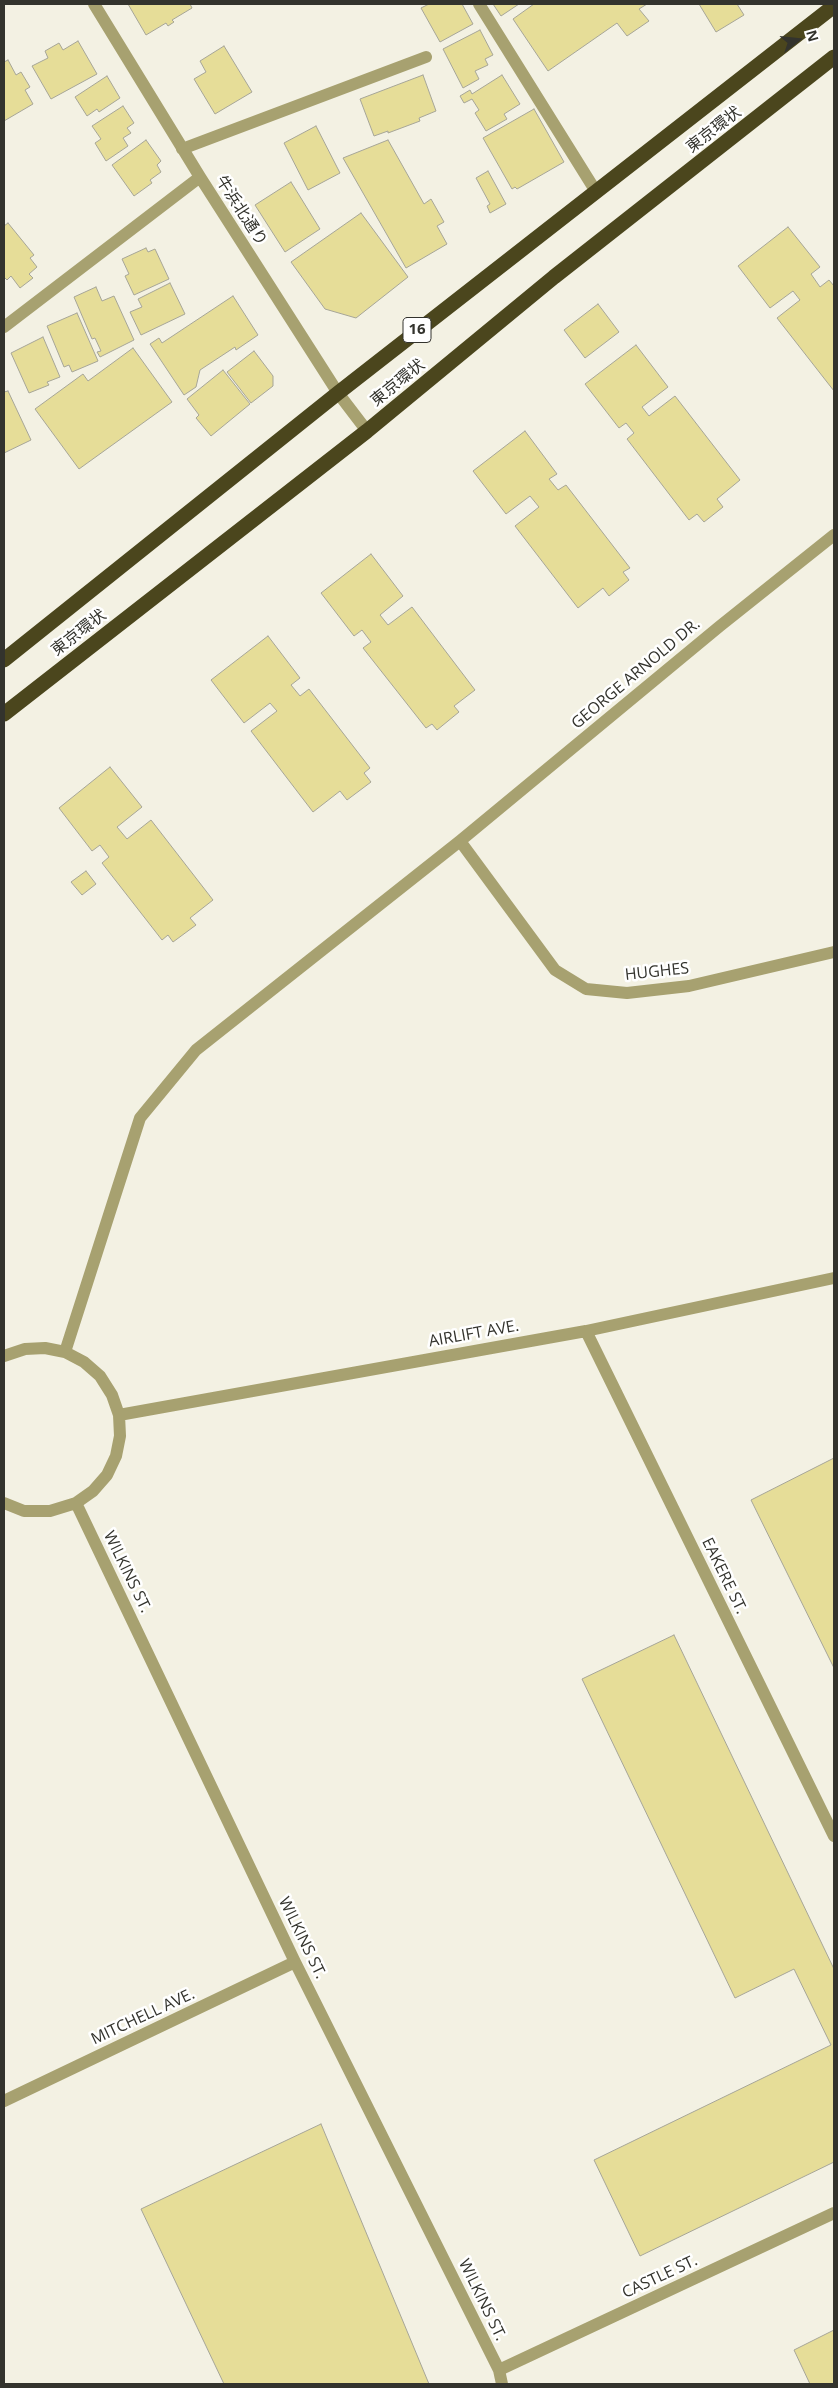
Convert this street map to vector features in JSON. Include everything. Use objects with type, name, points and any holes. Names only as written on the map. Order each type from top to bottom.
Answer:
[{"type":"highway","name":"東京環状","points":[[4,660],[338,393],[828,7]]},
{"type":"highway","name":"東京環状","points":[[4,714],[367,431],[554,277],[834,57]]},
{"type":"street","name":"牛浜北通り","points":[[94,4],[182,149],[338,393],[367,431]]},
{"type":"street","points":[[479,4],[595,190]]},
{"type":"street","points":[[182,149],[426,57]]},
{"type":"street","points":[[4,326],[200,177]]},
{"type":"street","name":"GEORGE ARNOLD DR.","points":[[65,1352],[140,1118],[196,1050],[460,841],[720,626],[834,535]]},
{"type":"street","name":"HUGHES","points":[[460,841],[555,970],[586,989],[627,993],[689,986],[834,952]]},
{"type":"street","name":"AIRLIFT AVE.","points":[[119,1415],[586,1331],[834,1278]]},
{"type":"street","name":"EAKERE ST.","points":[[586,1331],[834,1836]]},
{"type":"street","points":[[4,1356],[32,1349],[45,1348],[65,1352],[84,1362],[100,1376],[112,1394],[119,1415],[120,1436],[116,1456],[107,1475],[93,1491],[76,1503],[50,1512],[24,1511],[4,1504]]},
{"type":"street","name":"WILKINS ST.","points":[[76,1503],[295,1962],[499,2370],[502,2384]]},
{"type":"street","name":"MITCHELL AVE.","points":[[4,2101],[295,1962]]},
{"type":"street","name":"CASTLE ST.","points":[[499,2370],[834,2213]]},
{"type":"building","points":[[128,4],[190,4],[192,8],[172,20],[174,22],[168,26],[166,23],[146,35]]},
{"type":"building","points":[[429,4],[462,4],[473,24],[440,42],[421,8]]},
{"type":"building","points":[[493,4],[519,4],[501,16]]},
{"type":"building","points":[[534,4],[647,4],[639,9],[649,21],[627,36],[617,23],[548,71],[513,19]]},
{"type":"building","points":[[699,4],[737,4],[744,15],[716,32]]},
{"type":"building","points":[[480,30],[493,55],[485,59],[488,65],[475,71],[479,79],[463,88],[443,49]]},
{"type":"building","points":[[78,41],[97,74],[51,99],[32,66],[48,58],[45,51],[59,43],[63,50]]},
{"type":"building","points":[[224,46],[252,92],[215,114],[194,79],[206,72],[200,61]]},
{"type":"building","points":[[8,60],[16,75],[21,72],[30,87],[25,90],[33,104],[4,121],[4,62]]},
{"type":"building","points":[[423,75],[436,111],[419,118],[420,121],[374,136],[360,99]]},
{"type":"building","points":[[502,75],[520,104],[504,114],[507,119],[486,131],[475,113],[479,110],[472,99],[464,103],[460,96],[470,90],[472,94]]},
{"type":"building","points":[[107,76],[120,98],[99,112],[97,109],[87,116],[75,97]]},
{"type":"building","points":[[123,106],[134,123],[127,128],[131,133],[123,138],[128,146],[106,161],[95,143],[101,139],[92,126]]},
{"type":"building","points":[[534,109],[564,162],[517,189],[515,187],[512,189],[483,138]]},
{"type":"building","points":[[316,126],[340,173],[308,190],[284,143]]},
{"type":"building","points":[[146,140],[161,161],[157,165],[161,172],[150,180],[152,183],[134,196],[112,165]]},
{"type":"building","points":[[388,140],[424,204],[431,199],[444,222],[437,226],[447,244],[406,268],[343,158]]},
{"type":"building","points":[[488,171],[506,204],[490,213],[487,206],[490,204],[476,178]]},
{"type":"building","points":[[291,182],[320,229],[285,252],[255,205]]},
{"type":"building","points":[[361,213],[408,277],[356,318],[325,309],[291,262]]},
{"type":"building","points":[[8,223],[34,255],[30,258],[37,267],[29,274],[33,278],[20,288],[11,276],[7,280],[4,277],[4,226]]},
{"type":"building","points":[[788,227],[820,267],[811,274],[820,287],[829,280],[834,286],[834,391],[777,318],[800,300],[793,291],[770,308],[738,266]]},
{"type":"building","points":[[146,248],[148,252],[155,249],[169,279],[134,295],[125,276],[129,274],[122,259]]},
{"type":"building","points":[[170,283],[185,314],[141,335],[130,312],[142,307],[138,299]]},
{"type":"building","points":[[96,287],[102,301],[114,296],[134,340],[100,357],[97,352],[101,351],[95,338],[92,339],[74,297]]},
{"type":"building","points":[[233,296],[258,335],[236,350],[235,347],[200,370],[196,387],[184,395],[150,344],[159,338],[162,343]]},
{"type":"building","points":[[598,304],[619,332],[585,358],[564,330]]},
{"type":"building","points":[[77,313],[98,361],[72,372],[69,365],[64,367],[47,326]]},
{"type":"building","points":[[43,337],[60,377],[47,382],[49,385],[29,393],[11,353]]},
{"type":"building","points":[[636,345],[668,387],[642,407],[649,416],[675,396],[740,480],[717,499],[723,507],[704,522],[697,514],[689,520],[627,439],[634,433],[626,423],[619,428],[585,384]]},
{"type":"building","points":[[133,348],[172,402],[79,469],[35,409],[83,374],[88,381]]},
{"type":"building","points":[[254,351],[273,376],[273,386],[251,403],[227,372]]},
{"type":"building","points":[[223,370],[250,404],[211,436],[196,418],[199,415],[187,399]]},
{"type":"building","points":[[8,391],[31,440],[4,453],[4,392]]},
{"type":"building","points":[[525,431],[557,474],[549,479],[558,490],[566,485],[630,568],[623,572],[629,580],[609,596],[603,588],[578,608],[515,526],[539,507],[530,496],[506,514],[473,471]]},
{"type":"building","points":[[371,554],[403,596],[380,615],[388,625],[412,607],[475,690],[454,706],[459,712],[437,730],[432,724],[426,728],[363,648],[371,642],[362,630],[354,636],[321,593]]},
{"type":"building","points":[[268,636],[300,678],[291,685],[300,696],[309,689],[370,768],[364,773],[371,782],[347,800],[340,791],[313,812],[251,731],[277,711],[270,703],[244,723],[211,680]]},
{"type":"building","points":[[110,767],[142,807],[117,827],[127,839],[151,820],[213,900],[190,918],[196,925],[173,942],[168,935],[162,940],[102,863],[109,857],[100,845],[92,851],[59,808]]},
{"type":"building","points":[[86,871],[96,884],[82,895],[71,882]]},
{"type":"building","points":[[834,1458],[834,1668],[751,1500]]},
{"type":"building","points":[[674,1635],[834,1969],[834,2162],[640,2256],[594,2160],[831,2045],[794,1969],[735,1998],[582,1679]]},
{"type":"building","points":[[321,2124],[429,2384],[224,2384],[141,2209]]},
{"type":"building","points":[[834,2330],[834,2384],[810,2384],[794,2350]]}]
